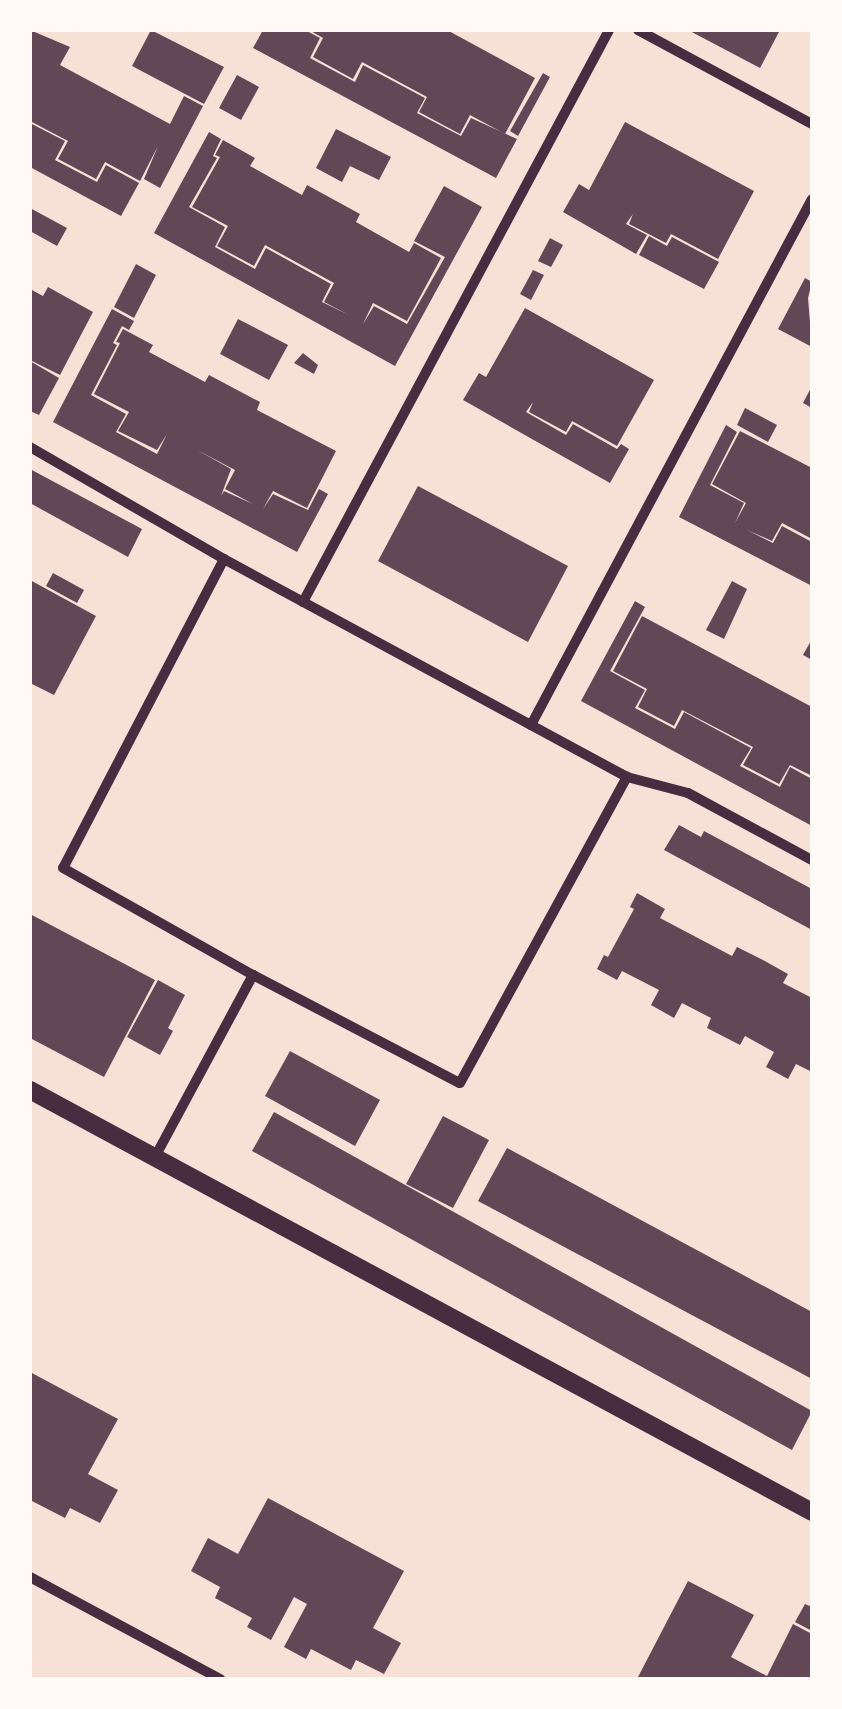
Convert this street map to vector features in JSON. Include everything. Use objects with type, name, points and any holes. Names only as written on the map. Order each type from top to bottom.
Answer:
[{"type":"street","points":[[303,602],[609,30]]},
{"type":"street","points":[[638,30],[812,124]]},
{"type":"street","points":[[532,725],[812,199]]},
{"type":"street","points":[[30,447],[224,559],[627,777],[688,792],[812,860]]},
{"type":"street","points":[[224,559],[62,868],[253,975],[460,1083],[627,777]]},
{"type":"street","points":[[155,1157],[253,975]]},
{"type":"street","points":[[30,1090],[812,1512]]},
{"type":"street","points":[[30,1576],[220,1679]]},
{"type":"building","points":[[30,30],[70,47],[60,65],[170,124],[184,96],[203,106],[160,188],[144,179],[158,146],[140,181],[105,162],[96,179],[58,159],[68,141],[30,121]]},
{"type":"building","points":[[151,30],[224,67],[204,104],[132,66]]},
{"type":"building","points":[[263,30],[305,30],[320,38],[310,58],[355,82],[363,65],[425,98],[417,113],[461,136],[471,118],[517,139],[496,178],[253,48]]},
{"type":"building","points":[[309,30],[447,30],[535,78],[505,134],[470,115],[460,134],[419,112],[427,97],[362,62],[353,79],[313,57],[323,38]]},
{"type":"building","points":[[688,30],[780,30],[760,68]]},
{"type":"building","points":[[543,73],[550,77],[518,136],[510,131]]},
{"type":"building","points":[[237,75],[259,87],[241,120],[219,108]]},
{"type":"building","points":[[625,122],[754,191],[718,259],[671,234],[666,243],[629,224],[633,214],[626,224],[647,235],[636,254],[563,212],[579,184],[589,190]]},
{"type":"building","points":[[30,123],[65,141],[55,160],[97,182],[106,165],[139,183],[121,216],[30,167]]},
{"type":"building","points":[[336,129],[391,157],[379,180],[350,166],[342,182],[316,168]]},
{"type":"building","points":[[209,132],[221,139],[213,156],[217,158],[189,207],[225,227],[215,247],[255,269],[266,248],[331,284],[322,302],[349,315],[324,302],[334,283],[265,245],[254,266],[217,246],[228,226],[192,207],[220,157],[215,155],[223,140],[255,158],[250,166],[302,195],[307,185],[360,214],[356,222],[409,252],[414,243],[441,258],[407,321],[373,303],[363,324],[374,306],[407,324],[445,257],[414,241],[444,186],[482,207],[395,366],[154,233]]},
{"type":"building","points":[[30,208],[67,228],[57,246],[30,231]]},
{"type":"building","points":[[649,236],[667,246],[672,237],[719,262],[704,289],[639,255]]},
{"type":"building","points":[[550,238],[563,245],[551,267],[538,261]]},
{"type":"building","points":[[136,264],[156,275],[134,318],[114,307]]},
{"type":"building","points":[[533,270],[544,275],[531,300],[520,294]]},
{"type":"building","points":[[805,278],[812,282],[808,298],[812,347],[778,329]]},
{"type":"building","points":[[48,287],[93,312],[60,375],[30,360],[30,289],[43,296]]},
{"type":"building","points":[[525,308],[654,380],[617,446],[572,421],[566,432],[529,412],[533,402],[526,412],[566,435],[573,424],[617,449],[621,444],[629,449],[610,483],[463,400],[479,373],[486,377]]},
{"type":"building","points":[[112,309],[134,321],[129,330],[122,326],[113,343],[117,345],[91,395],[126,414],[116,432],[157,454],[167,434],[157,450],[118,431],[129,412],[94,394],[120,343],[116,342],[123,329],[153,345],[149,352],[205,382],[209,375],[260,402],[257,410],[336,451],[307,508],[273,491],[263,509],[273,494],[308,510],[319,489],[328,494],[297,552],[53,422]],"holes":[[[197,450],[235,470],[225,489],[253,504],[224,491],[221,496],[231,469]]]},
{"type":"building","points":[[238,319],[288,345],[269,380],[220,354]]},
{"type":"building","points":[[303,353],[318,365],[314,374],[294,363]]},
{"type":"building","points":[[30,361],[59,378],[39,415],[30,411]]},
{"type":"building","points":[[812,386],[812,408],[803,403]]},
{"type":"building","points":[[745,408],[777,425],[768,442],[737,425]]},
{"type":"building","points":[[726,425],[737,432],[710,485],[744,503],[735,523],[746,503],[712,484],[740,431],[812,468],[812,539],[782,523],[772,541],[747,530],[773,543],[782,526],[812,542],[812,586],[679,517]]},
{"type":"building","points":[[30,469],[142,529],[128,557],[30,503]]},
{"type":"building","points":[[418,486],[568,566],[528,642],[378,561]]},
{"type":"building","points":[[53,573],[84,590],[77,603],[46,586]]},
{"type":"building","points":[[30,580],[96,616],[54,695],[30,683]]},
{"type":"building","points":[[732,581],[747,589],[724,639],[706,630]]},
{"type":"building","points":[[635,601],[645,607],[610,671],[645,690],[635,708],[675,729],[684,712],[751,748],[740,766],[780,787],[790,767],[812,779],[812,826],[581,701]]},
{"type":"building","points":[[642,616],[812,707],[812,776],[790,765],[779,784],[743,765],[753,747],[682,710],[674,726],[638,707],[647,689],[613,671]]},
{"type":"building","points":[[812,639],[812,660],[803,655]]},
{"type":"building","points":[[679,825],[701,837],[704,831],[812,889],[812,930],[664,850]]},
{"type":"building","points":[[637,893],[665,909],[660,918],[732,956],[737,947],[763,960],[788,974],[783,983],[812,998],[812,1072],[796,1064],[788,1079],[766,1067],[774,1052],[745,1036],[740,1045],[707,1028],[711,1018],[682,1003],[674,1018],[651,1005],[659,990],[622,971],[617,980],[597,969],[604,955],[608,957],[634,909],[630,907]]},
{"type":"building","points":[[30,914],[155,980],[104,1077],[30,1038]]},
{"type":"building","points":[[158,980],[185,995],[160,1055],[127,1037]]},
{"type":"building","points":[[290,1051],[380,1100],[355,1146],[265,1096]]},
{"type":"building","points":[[274,1112],[812,1411],[792,1450],[252,1151]]},
{"type":"building","points":[[443,1116],[489,1140],[453,1208],[406,1184]]},
{"type":"building","points":[[507,1148],[812,1312],[812,1379],[478,1201]]},
{"type":"building","points":[[30,1372],[118,1419],[88,1474],[118,1490],[100,1523],[70,1508],[65,1518],[30,1500]]},
{"type":"building","points":[[268,1498],[404,1571],[373,1628],[401,1643],[384,1674],[356,1660],[351,1670],[311,1649],[306,1659],[284,1647],[307,1604],[294,1597],[271,1640],[247,1627],[252,1618],[215,1598],[220,1587],[191,1571],[208,1538],[238,1554]]},
{"type":"building","points":[[688,1581],[754,1615],[731,1657],[767,1676],[793,1624],[812,1634],[812,1679],[638,1677]]},
{"type":"building","points":[[805,1604],[812,1607],[812,1631],[795,1622]]}]
